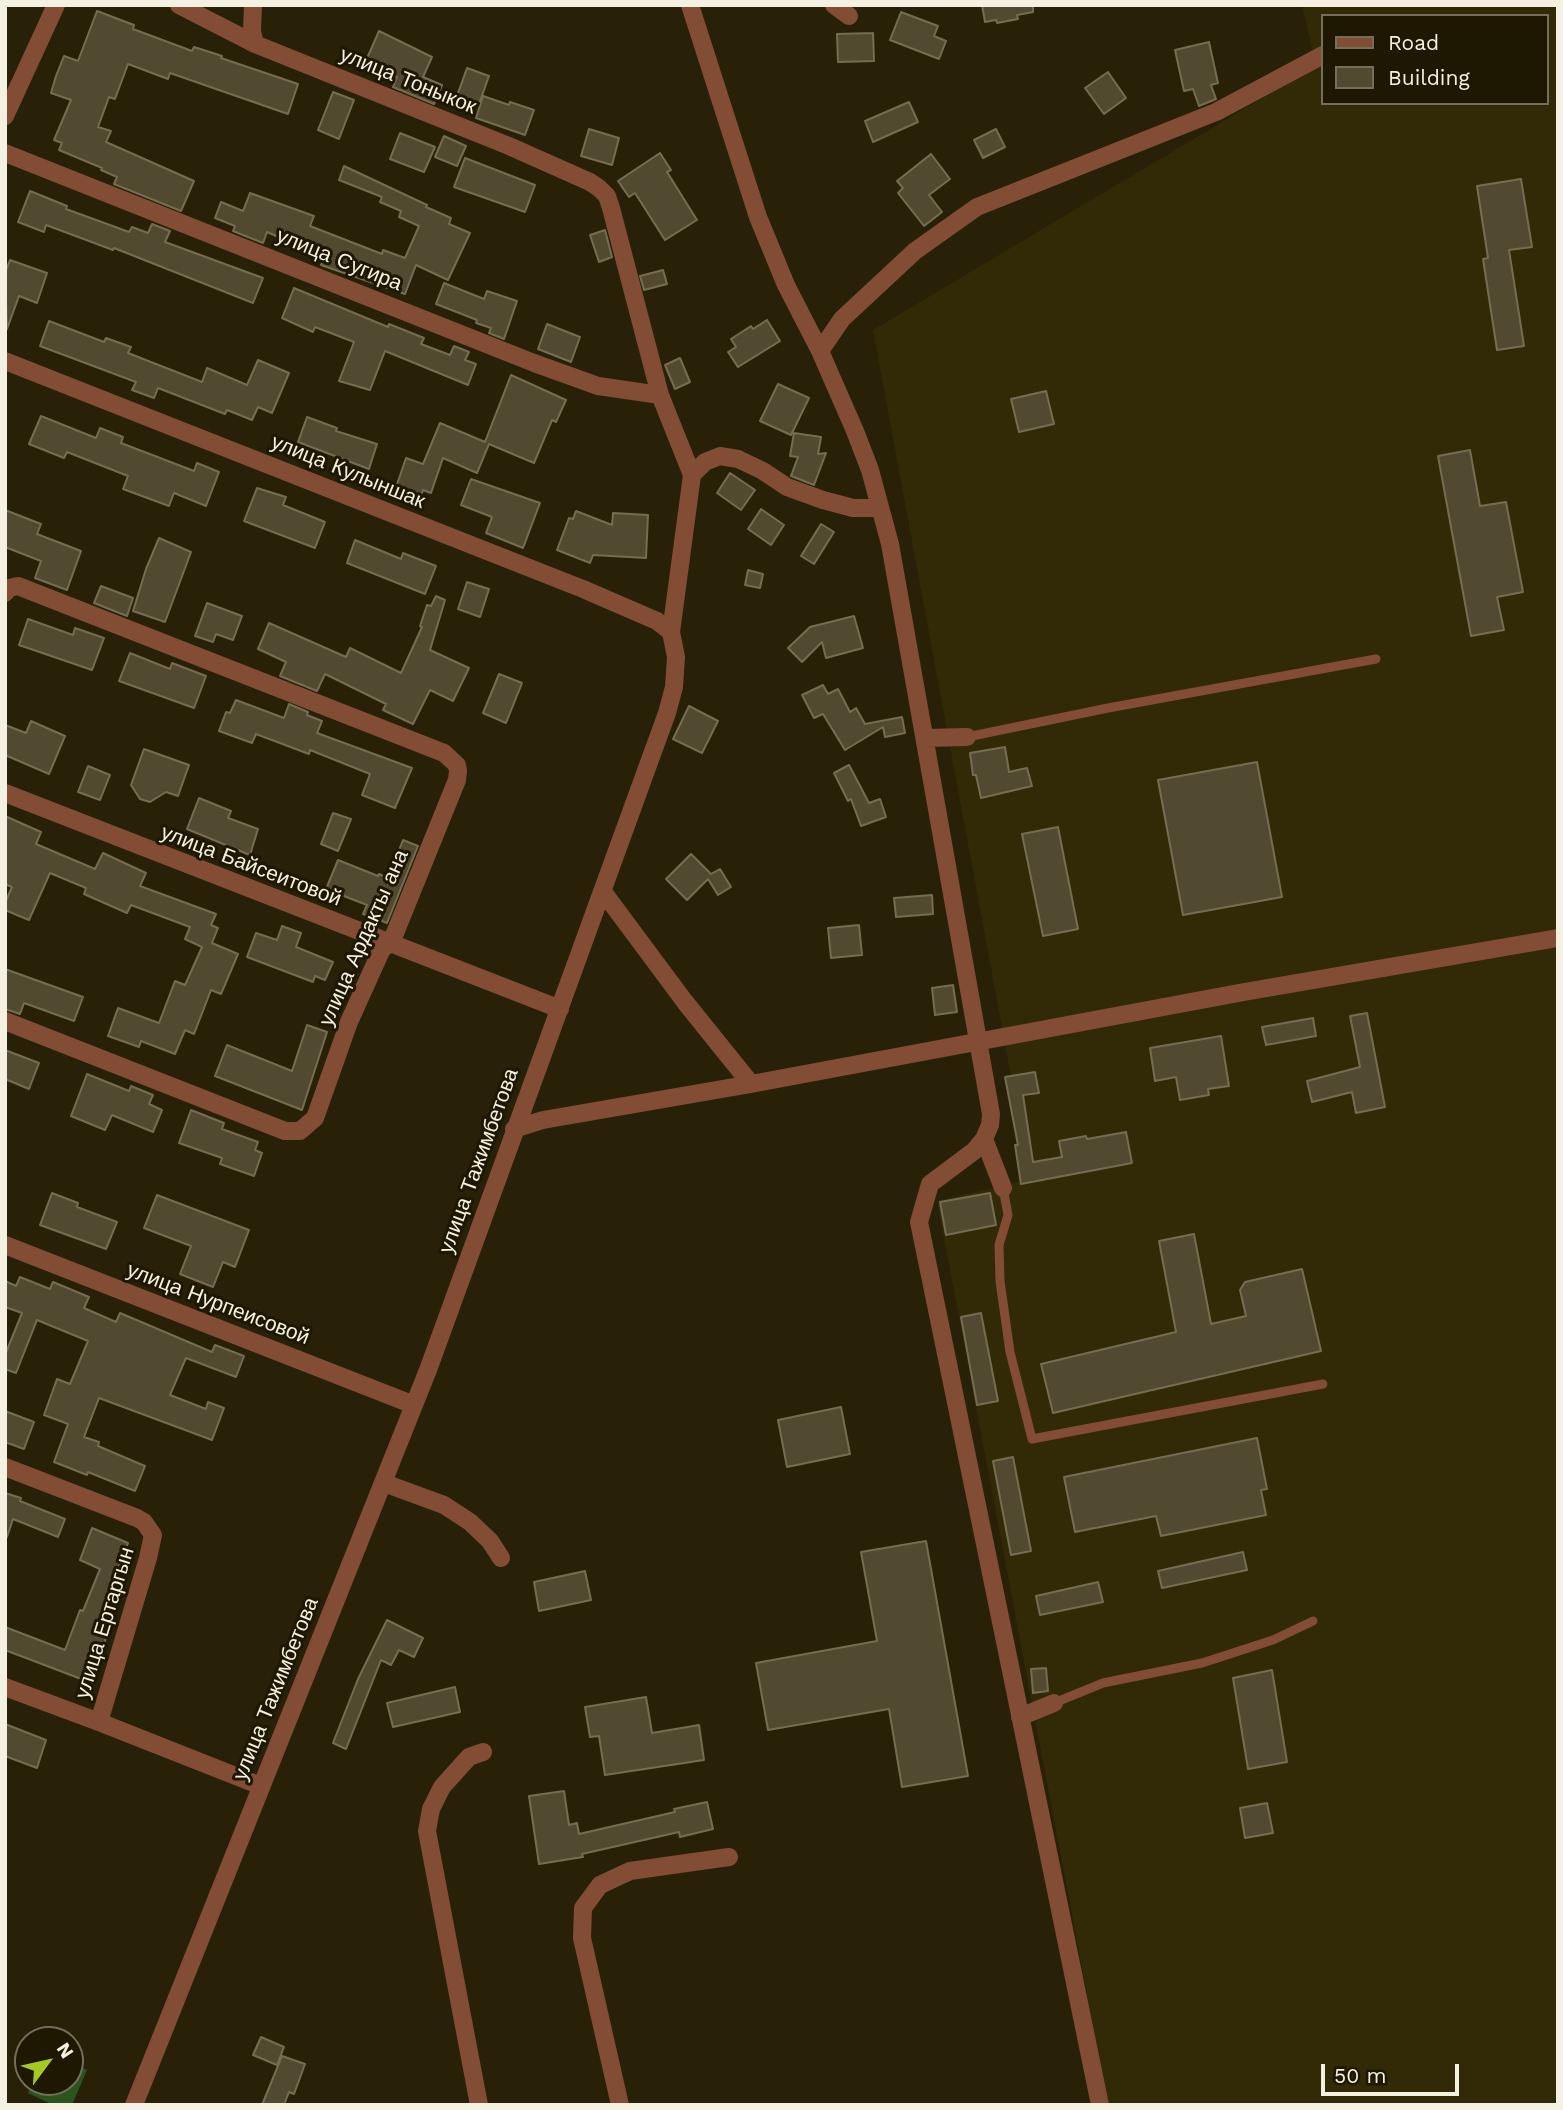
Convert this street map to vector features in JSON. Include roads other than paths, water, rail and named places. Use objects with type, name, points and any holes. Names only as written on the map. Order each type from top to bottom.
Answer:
[{"type":"street","points":[[5,116],[56,5]]},
{"type":"street","name":"улица Тоныкок","points":[[179,5],[255,44],[509,146],[590,182],[607,196],[611,208]]},
{"type":"street","points":[[253,5],[252,31],[255,44]]},
{"type":"street","points":[[690,5],[758,217],[786,285],[820,351],[855,431],[870,470],[890,544],[991,1114],[984,1139],[960,1164],[930,1184],[919,1222],[1100,2105]]},
{"type":"street","points":[[834,5],[849,16]]},
{"type":"street","points":[[820,351],[842,319],[915,251],[977,207],[1216,112],[1322,56]]},
{"type":"street","name":"улица Сугира","points":[[5,153],[534,363],[598,386],[660,396]]},
{"type":"street","name":"улица Тажимбетова","points":[[134,2105],[414,1405],[514,1129],[604,893],[671,700],[676,657],[671,632],[692,475],[660,396],[611,208]]},
{"type":"street","name":"улица Кулыншак","points":[[5,360],[583,589],[657,621],[671,632]]},
{"type":"street","points":[[692,475],[705,462],[720,456],[738,459],[787,487],[823,500],[853,508],[880,508]]},
{"type":"street","name":"улица Ардакты ана","points":[[5,593],[9,588],[18,586],[444,753],[457,765],[457,780],[397,929],[389,944],[381,951],[349,1021],[315,1118],[300,1131],[285,1131],[5,1021]]},
{"type":"street","points":[[925,738],[967,737]]},
{"type":"street","name":"улица Байсеитовой","points":[[5,793],[559,1009]]},
{"type":"street","points":[[604,893],[639,942],[751,1084]]},
{"type":"street","points":[[514,1129],[543,1120],[978,1043],[1244,992],[1558,938]]},
{"type":"street","points":[[984,1139],[1003,1188]]},
{"type":"street","name":"улица Нурпеисовой","points":[[5,1245],[414,1405]]},
{"type":"street","name":"улица Ертаргын","points":[[5,1466],[137,1518],[144,1522],[153,1535],[99,1722]]},
{"type":"street","points":[[384,1483],[444,1505],[470,1522],[490,1541],[501,1558]]},
{"type":"street","points":[[5,1687],[261,1786]]},
{"type":"street","points":[[1020,1717],[1054,1703]]},
{"type":"street","points":[[479,2105],[427,1831],[431,1809],[442,1787],[469,1757],[483,1752]]},
{"type":"street","points":[[620,2105],[582,1938],[583,1908],[600,1885],[631,1871],[729,1857]]},
{"type":"lane","points":[[967,737],[1376,659]]},
{"type":"lane","points":[[1003,1188],[1008,1215],[999,1245],[1000,1281],[1010,1352],[1032,1439],[1323,1384]]},
{"type":"lane","points":[[1054,1703],[1103,1683],[1202,1663],[1273,1640],[1313,1621]]}]
